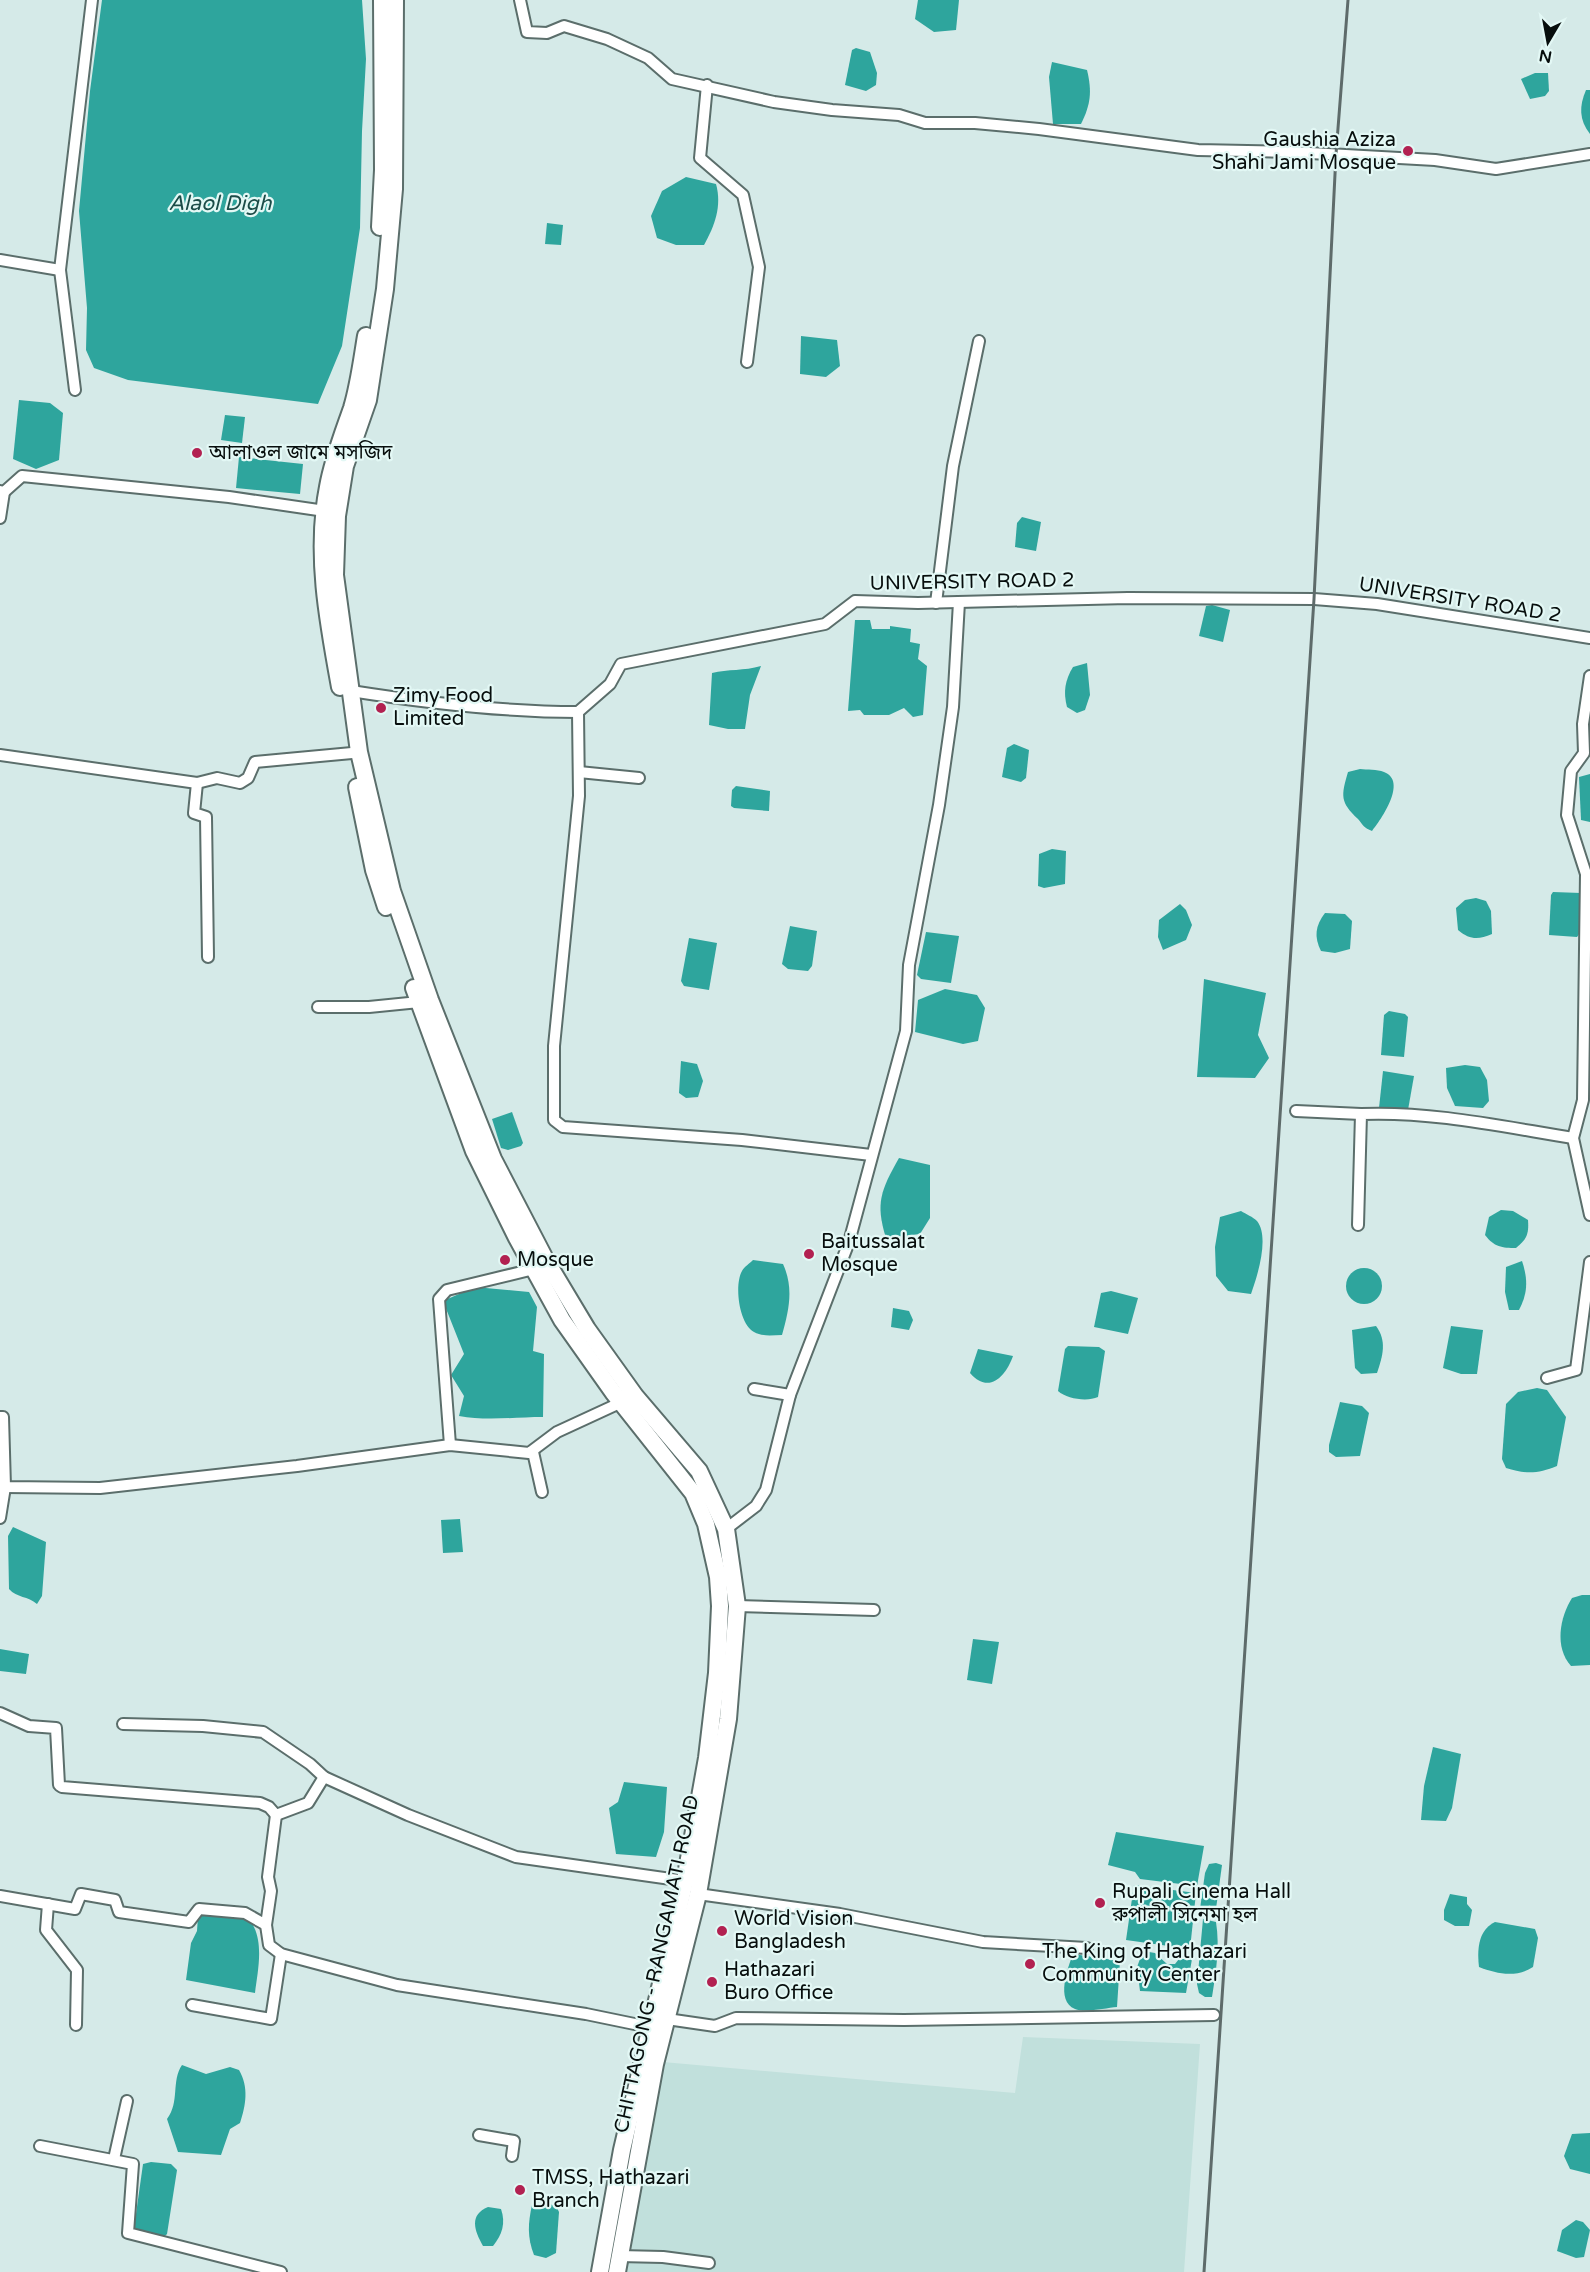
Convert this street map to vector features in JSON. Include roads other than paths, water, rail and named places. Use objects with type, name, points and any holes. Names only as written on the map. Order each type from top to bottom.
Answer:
[{"type":"highway","name":"CHITTAGONG - RANGAMATI ROAD","points":[[382,0],[383,170],[378,262],[360,374],[352,406],[337,447],[325,511],[324,581],[363,826],[374,870],[419,1002],[474,1151],[561,1320],[693,1493],[706,1524],[718,1577],[720,1606],[717,1673],[707,1758],[685,1881],[622,2150],[600,2272]]},
{"type":"highway","name":"CHITTAGONG - RANGAMATI ROAD","points":[[395,0],[394,189],[385,289],[368,400],[345,466],[337,516],[335,575],[358,752],[392,891],[430,1000],[493,1159],[545,1259],[587,1329],[635,1396],[699,1471],[726,1529],[737,1606],[728,1719],[698,1894],[644,2117],[618,2264]]},
{"type":"street","points":[[75,390],[60,270],[92,0]]},
{"type":"street","points":[[520,0],[527,32],[547,33],[564,26],[607,39],[648,58],[672,79],[707,85],[774,102],[899,116],[925,123],[975,123],[1039,129],[1198,150],[1424,159],[1496,168],[1590,154]]},
{"type":"street","points":[[707,85],[700,158],[743,195],[759,267],[747,362]]},
{"type":"street","points":[[0,260],[60,270]]},
{"type":"street","points":[[936,603],[953,466],[979,341]]},
{"type":"street","points":[[0,518],[2,492],[22,476],[229,497],[325,511]]},
{"type":"street","name":"UNIVERSITY ROAD 2","points":[[578,712],[610,684],[621,664],[825,624],[855,601],[936,603],[1128,598],[1314,599],[1377,604],[1590,638]]},
{"type":"street","points":[[726,1529],[756,1506],[766,1491],[790,1395],[849,1242],[906,1031],[909,965],[939,806],[953,706],[959,602]]},
{"type":"street","points":[[1590,676],[1583,724],[1584,753],[1571,771],[1567,815],[1586,874],[1588,889],[1583,1100],[1573,1138],[1590,1215]]},
{"type":"street","points":[[351,690],[434,704],[529,712],[578,712],[579,772],[570,906],[554,1046],[554,1120],[564,1127],[742,1140],[871,1155]]},
{"type":"street","points":[[0,755],[197,783],[217,778],[240,783],[248,778],[255,762],[352,753]]},
{"type":"street","points":[[579,772],[639,778]]},
{"type":"street","points":[[197,783],[194,813],[206,817],[208,957]]},
{"type":"street","points":[[318,1007],[369,1007],[419,1002]]},
{"type":"street","points":[[1296,1111],[1412,1115],[1573,1138]]},
{"type":"street","points":[[1358,1225],[1361,1114]]},
{"type":"street","points":[[1547,1378],[1576,1370],[1585,1335],[1590,1262]]},
{"type":"street","points":[[450,1445],[439,1299],[447,1290],[534,1269]]},
{"type":"street","points":[[754,1389],[790,1395]]},
{"type":"street","points":[[5,1487],[100,1488],[297,1466],[450,1445],[524,1454],[533,1452],[557,1432],[622,1402]]},
{"type":"street","points":[[0,1417],[3,1417],[5,1487],[0,1518]]},
{"type":"street","points":[[533,1452],[542,1492]]},
{"type":"street","points":[[737,1606],[874,1610]]},
{"type":"street","points":[[0,1713],[29,1726],[56,1728],[59,1785],[62,1787],[260,1803],[269,1807],[276,1815],[268,1877],[271,1891],[267,1925],[269,1945],[281,1954],[398,1985],[586,2014],[649,2027]]},
{"type":"street","points":[[123,1724],[203,1726],[263,1732],[310,1764],[324,1778],[408,1815],[516,1857],[685,1881]]},
{"type":"street","points":[[276,1815],[308,1803],[324,1778]]},
{"type":"street","points":[[0,1896],[75,1909],[81,1894],[115,1900],[119,1912],[189,1922],[199,1909],[245,1913],[267,1925]]},
{"type":"street","points":[[698,1894],[840,1914],[984,1942],[1087,1948]]},
{"type":"street","points":[[48,1904],[46,1930],[77,1970],[76,2025]]},
{"type":"street","points":[[192,2005],[271,2019],[281,1954]]},
{"type":"street","points":[[667,2019],[715,2026],[736,2018],[904,2020],[1214,2015]]},
{"type":"street","points":[[114,2159],[127,2101]]},
{"type":"street","points":[[479,2135],[514,2140],[512,2156]]},
{"type":"street","points":[[40,2146],[133,2164],[128,2233],[281,2272]]},
{"type":"street","points":[[618,2264],[663,2257],[709,2263]]},
{"type":"water","name":"Alaol Digh","points":[[102,0],[362,0],[366,59],[360,228],[342,346],[318,404],[128,380],[94,368],[86,350],[87,308],[79,211],[90,91]]},
{"type":"water","points":[[918,0],[959,0],[956,30],[934,32],[915,19]]},
{"type":"water","points":[[856,48],[870,52],[877,73],[876,85],[866,91],[845,85],[852,50]]},
{"type":"water","points":[[1052,62],[1087,70],[1090,97],[1081,124],[1053,124],[1049,77]]},
{"type":"water","points":[[1535,73],[1548,73],[1549,91],[1545,96],[1530,99],[1521,79]]},
{"type":"water","points":[[1586,90],[1590,90],[1590,134],[1581,113]]},
{"type":"water","points":[[686,177],[716,184],[718,208],[704,245],[676,245],[657,238],[651,216],[662,191]]},
{"type":"water","points":[[547,223],[563,225],[561,245],[545,244]]},
{"type":"water","points":[[801,336],[837,340],[840,366],[826,377],[800,374]]},
{"type":"water","points":[[19,400],[50,403],[63,413],[59,460],[36,469],[13,459]]},
{"type":"water","points":[[225,415],[245,417],[242,443],[221,440]]},
{"type":"water","points":[[239,457],[303,464],[300,494],[236,488]]},
{"type":"water","points":[[1022,517],[1041,522],[1036,551],[1015,547],[1017,523]]},
{"type":"water","points":[[1212,605],[1230,610],[1223,642],[1199,636],[1206,606]]},
{"type":"water","points":[[855,620],[870,620],[872,629],[890,629],[890,626],[911,629],[910,642],[920,644],[918,659],[927,666],[923,715],[913,717],[904,708],[889,715],[864,715],[860,710],[848,711]]},
{"type":"water","points":[[1087,663],[1090,695],[1085,710],[1077,713],[1067,707],[1066,686],[1073,667]]},
{"type":"water","points":[[761,666],[750,695],[745,729],[728,729],[709,725],[712,673]]},
{"type":"water","points":[[1014,744],[1029,750],[1026,778],[1021,782],[1002,777],[1007,748]]},
{"type":"water","points":[[1360,769],[1384,772],[1391,777],[1394,783],[1386,810],[1372,831],[1367,829],[1348,808],[1343,793],[1348,772]]},
{"type":"water","points":[[1590,774],[1590,822],[1581,820],[1579,777]]},
{"type":"water","points":[[736,786],[770,791],[769,811],[731,806],[732,790]]},
{"type":"water","points":[[1052,849],[1066,851],[1065,884],[1044,888],[1038,886],[1039,854]]},
{"type":"water","points":[[1553,892],[1581,893],[1580,933],[1577,937],[1549,935]]},
{"type":"water","points":[[1476,898],[1486,901],[1491,911],[1492,934],[1478,938],[1466,936],[1458,930],[1456,908],[1465,900]]},
{"type":"water","points":[[1180,904],[1186,910],[1192,925],[1186,940],[1163,950],[1158,937],[1159,920]]},
{"type":"water","points":[[1325,913],[1345,914],[1352,921],[1350,949],[1335,953],[1321,951],[1317,941],[1317,932],[1319,922]]},
{"type":"water","points":[[790,926],[817,931],[812,966],[808,971],[788,969],[782,964]]},
{"type":"water","points":[[926,932],[959,936],[951,983],[921,979],[917,975]]},
{"type":"water","points":[[689,938],[717,943],[709,990],[684,986],[681,981]]},
{"type":"water","points":[[1204,979],[1266,993],[1258,1035],[1269,1058],[1255,1078],[1197,1077]]},
{"type":"water","points":[[945,989],[977,995],[985,1008],[978,1041],[963,1044],[915,1032],[918,1000]]},
{"type":"water","points":[[1389,1011],[1405,1014],[1408,1017],[1404,1057],[1381,1055],[1384,1015]]},
{"type":"water","points":[[681,1061],[697,1064],[703,1081],[698,1097],[686,1098],[679,1093]]},
{"type":"water","points":[[1465,1065],[1480,1067],[1487,1080],[1489,1101],[1483,1108],[1455,1106],[1447,1088],[1446,1068]]},
{"type":"water","points":[[1383,1071],[1414,1076],[1408,1110],[1379,1108]]},
{"type":"water","points":[[512,1112],[523,1143],[521,1146],[508,1150],[501,1148],[492,1119]]},
{"type":"water","points":[[899,1158],[930,1165],[930,1218],[920,1234],[886,1238],[881,1215],[882,1197]]},
{"type":"water","points":[[1501,1210],[1513,1211],[1528,1220],[1526,1236],[1516,1248],[1499,1246],[1485,1235],[1489,1217]]},
{"type":"water","points":[[1241,1211],[1257,1221],[1261,1228],[1261,1257],[1251,1294],[1228,1291],[1216,1276],[1215,1247],[1220,1217]]},
{"type":"water","points":[[753,1260],[783,1264],[788,1282],[789,1299],[782,1335],[757,1334],[749,1328],[745,1321],[739,1304],[738,1285],[743,1270]]},
{"type":"water","points":[[1522,1261],[1526,1280],[1524,1298],[1519,1310],[1509,1310],[1505,1292],[1506,1267]]},
{"type":"water","points":[[1364,1268],[1377,1273],[1382,1286],[1377,1299],[1364,1304],[1351,1299],[1346,1286],[1351,1273]]},
{"type":"water","points":[[475,1287],[529,1292],[537,1307],[533,1351],[544,1354],[543,1417],[490,1419],[459,1416],[464,1396],[451,1375],[464,1354],[443,1301]]},
{"type":"water","points":[[1111,1291],[1138,1298],[1128,1334],[1094,1327],[1101,1293]]},
{"type":"water","points":[[893,1308],[909,1311],[913,1320],[909,1330],[891,1327]]},
{"type":"water","points":[[1376,1326],[1383,1343],[1377,1373],[1361,1374],[1355,1368],[1352,1330]]},
{"type":"water","points":[[1451,1326],[1483,1330],[1477,1374],[1461,1374],[1443,1368]]},
{"type":"water","points":[[1068,1346],[1099,1347],[1105,1351],[1098,1397],[1077,1399],[1058,1391],[1065,1349]]},
{"type":"water","points":[[978,1349],[1013,1356],[1001,1376],[990,1383],[977,1379],[970,1373]]},
{"type":"water","points":[[1537,1388],[1547,1390],[1566,1417],[1557,1466],[1544,1471],[1532,1472],[1506,1468],[1502,1459],[1506,1404],[1518,1392]]},
{"type":"water","points":[[1340,1402],[1362,1406],[1369,1413],[1360,1456],[1336,1457],[1329,1452]]},
{"type":"water","points":[[460,1519],[463,1552],[443,1553],[441,1520]]},
{"type":"water","points":[[13,1527],[46,1542],[42,1596],[37,1604],[9,1589],[8,1536]]},
{"type":"water","points":[[1590,1595],[1590,1665],[1571,1666],[1562,1650],[1562,1623],[1572,1598]]},
{"type":"water","points":[[973,1639],[999,1642],[992,1684],[967,1680]]},
{"type":"water","points":[[0,1649],[29,1654],[26,1674],[0,1671]]},
{"type":"water","points":[[1433,1747],[1461,1754],[1452,1808],[1446,1821],[1421,1820],[1424,1786]]},
{"type":"water","points":[[624,1782],[667,1787],[664,1832],[656,1857],[616,1854],[609,1808],[618,1802]]},
{"type":"water","points":[[1116,1832],[1204,1846],[1197,1886],[1140,1879],[1135,1872],[1108,1865]]},
{"type":"water","points":[[1209,1864],[1222,1865],[1215,1916],[1200,1909],[1205,1873]]},
{"type":"water","points":[[1134,1885],[1196,1893],[1190,1949],[1126,1940]]},
{"type":"water","points":[[1450,1894],[1467,1897],[1467,1904],[1472,1910],[1469,1926],[1455,1926],[1444,1920],[1444,1910]]},
{"type":"water","points":[[207,1913],[249,1919],[254,1927],[259,1945],[255,1993],[186,1980],[191,1943],[197,1931],[198,1916]]},
{"type":"water","points":[[1203,1919],[1216,1922],[1217,1960],[1212,1997],[1205,1997],[1199,1993],[1197,1984]]},
{"type":"water","points":[[1495,1922],[1535,1929],[1538,1938],[1533,1967],[1520,1973],[1506,1974],[1479,1967],[1478,1954],[1482,1935]]},
{"type":"water","points":[[1143,1951],[1155,1953],[1167,1964],[1175,1964],[1179,1959],[1192,1959],[1186,1993],[1140,1991],[1137,1967]]},
{"type":"water","points":[[1073,1954],[1120,1961],[1117,2007],[1084,2011],[1069,2005],[1064,1992],[1068,1967]]},
{"type":"water","points":[[182,2065],[206,2074],[230,2067],[239,2070],[242,2076],[246,2096],[242,2116],[240,2123],[230,2129],[221,2155],[178,2152],[167,2119],[173,2106],[177,2078]]},
{"type":"water","points":[[1590,2133],[1590,2174],[1570,2169],[1564,2156],[1572,2134]]},
{"type":"water","points":[[151,2162],[171,2164],[177,2170],[167,2234],[164,2237],[134,2228],[143,2164]]},
{"type":"water","points":[[546,2203],[556,2206],[559,2212],[556,2253],[546,2258],[534,2255],[529,2230],[532,2205]]},
{"type":"water","points":[[488,2207],[501,2209],[503,2224],[499,2238],[493,2246],[483,2246],[475,2224],[478,2214]]},
{"type":"water","points":[[1576,2220],[1583,2222],[1590,2230],[1584,2257],[1576,2258],[1557,2251],[1562,2230]]},
{"type":"railway","points":[[1204,2272],[1314,599],[1336,154],[1348,0]]},
{"type":"place","name":"Gaushia Aziza Shahi Jami Mosque","points":[[1408,151]]},
{"type":"place","name":"আলাওল জামে মসজিদ","points":[[197,453]]},
{"type":"place","name":"Zimy Food Limited","points":[[381,708]]},
{"type":"place","name":"Baitussalat Mosque","points":[[809,1254]]},
{"type":"place","name":"Mosque","points":[[505,1260]]},
{"type":"place","name":"Rupali Cinema Hall রুপালী সিনেমা হল","points":[[1100,1903]]},
{"type":"place","name":"World Vision Bangladesh","points":[[722,1931]]},
{"type":"place","name":"The King of Hathazari Community Center","points":[[1030,1964]]},
{"type":"place","name":"Hathazari Buro Office","points":[[712,1982]]},
{"type":"place","name":"TMSS, Hathazari Branch","points":[[520,2190]]}]
